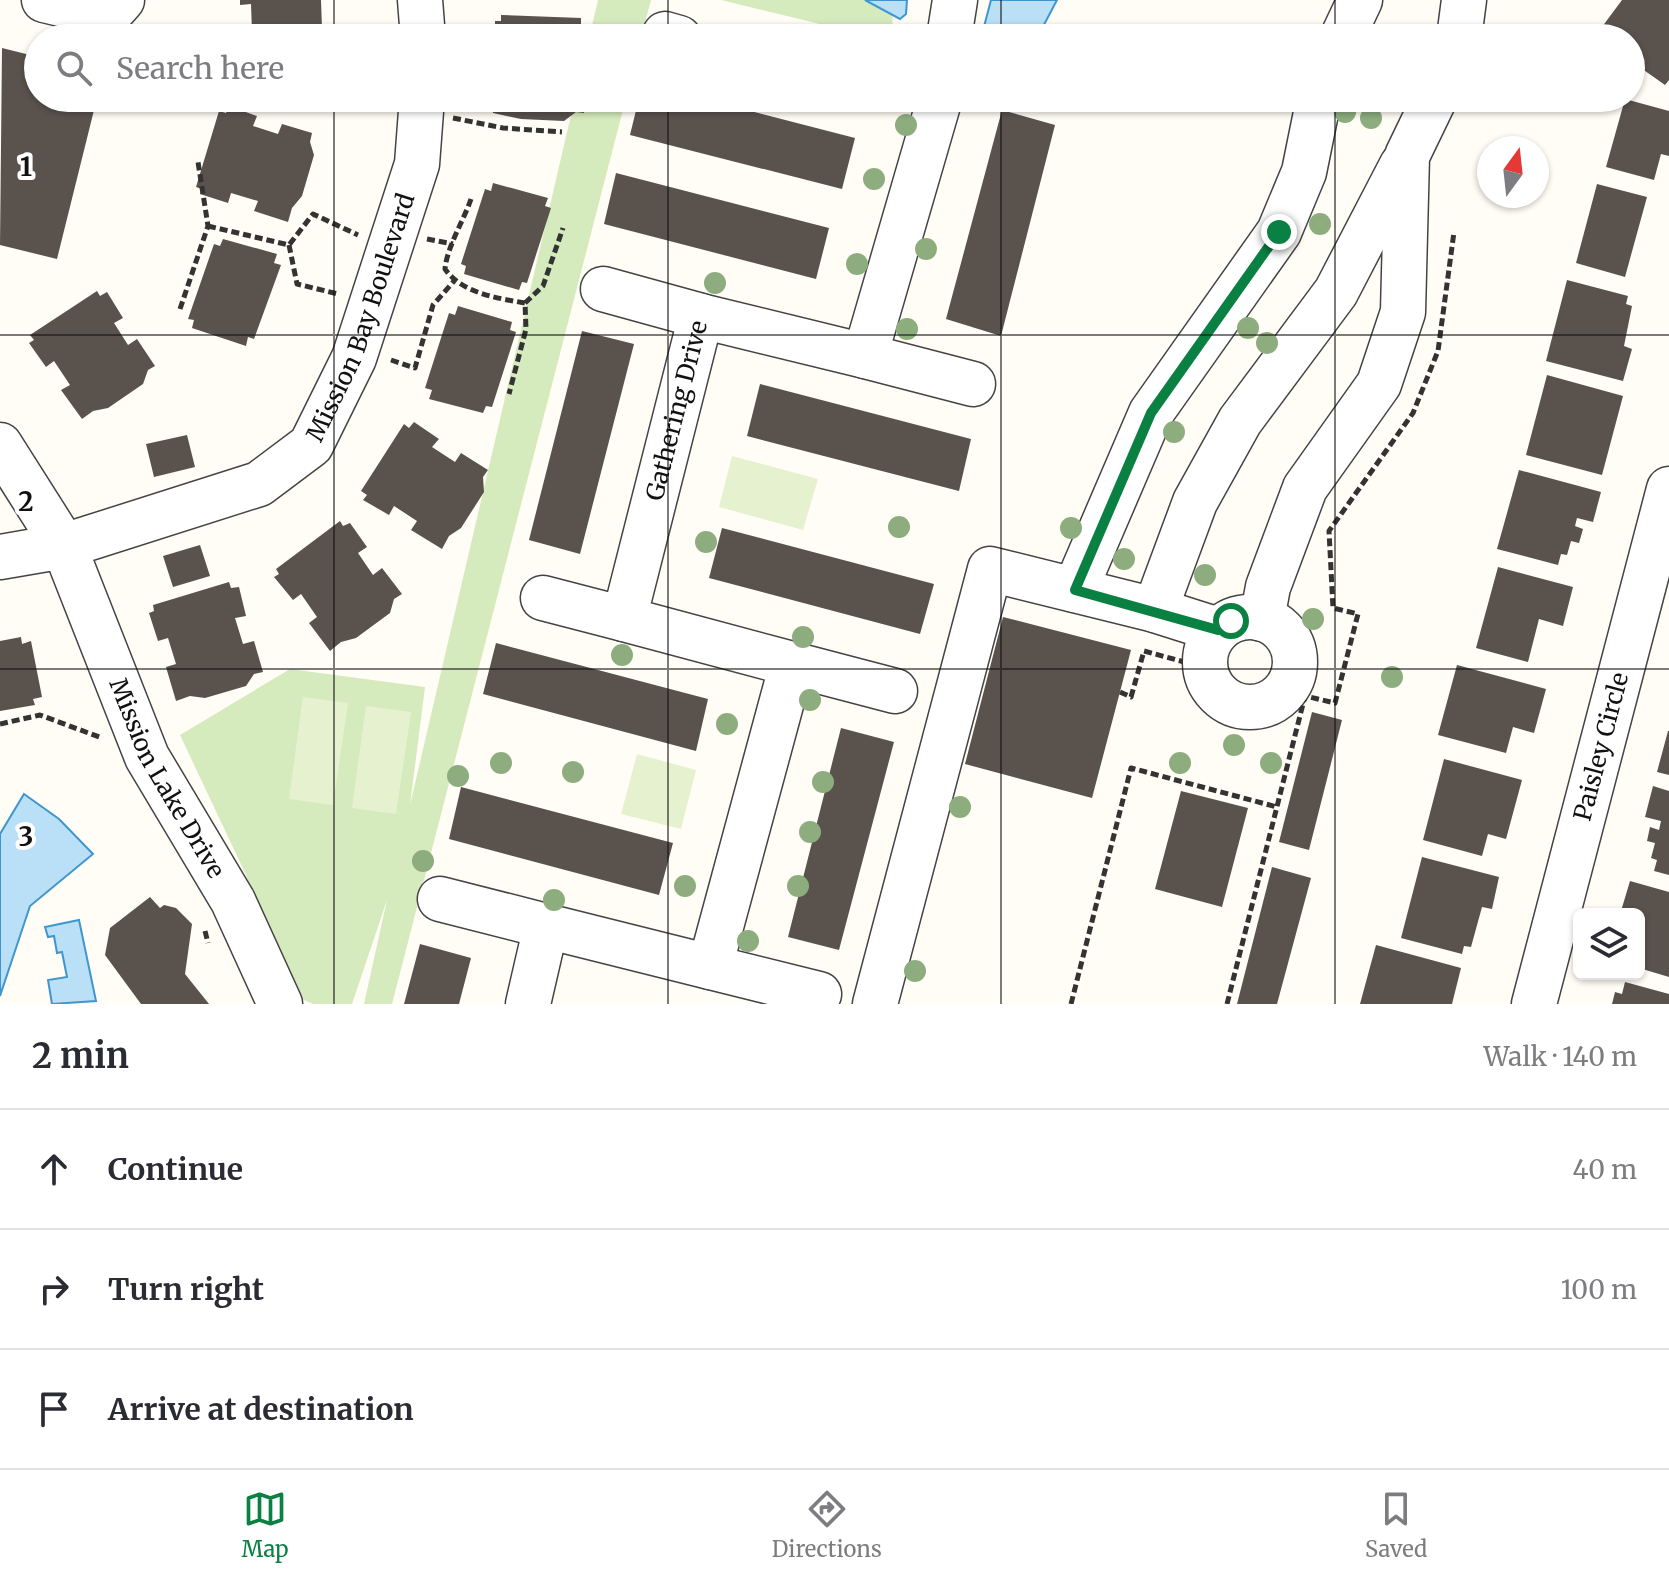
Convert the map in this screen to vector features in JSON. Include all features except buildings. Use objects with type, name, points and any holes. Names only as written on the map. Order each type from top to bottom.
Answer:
[{"type":"street","points":[[44,0],[82,9],[114,9],[122,0]]},
{"type":"street","points":[[420,0],[422,24]]},
{"type":"street","points":[[1349,24],[1360,0]]},
{"type":"street","name":"Mission Bay Boulevard","points":[[0,557],[64,546],[259,484],[311,445],[357,348],[391,246],[417,164],[421,112]]},
{"type":"street","points":[[865,356],[928,112]]},
{"type":"street","points":[[1075,590],[1151,413],[1279,232],[1304,172],[1316,112]]},
{"type":"street","points":[[1155,610],[1195,502],[1240,421],[1336,292],[1428,112]]},
{"type":"street","points":[[1262,619],[1268,587],[1305,488],[1379,384],[1403,312],[1407,156]]},
{"type":"street","points":[[603,289],[701,316]]},
{"type":"street","name":"Gathering Drive","points":[[624,619],[701,316],[973,384]]},
{"type":"street","name":"Mission Lake Drive","points":[[0,445],[64,546],[147,757],[233,901],[280,1004]]},
{"type":"street","name":"Paisley Circle","points":[[1534,1004],[1669,489]]},
{"type":"street","points":[[882,999],[990,569],[1155,610],[1218,630]]},
{"type":"street","points":[[543,598],[895,691]]},
{"type":"street","points":[[1262,619],[1286,635],[1296,662],[1286,690],[1262,706],[1233,704],[1211,685],[1205,656],[1218,630],[1231,621],[1262,619]]},
{"type":"street","points":[[710,967],[792,664]]},
{"type":"street","points":[[440,899],[819,994]]},
{"type":"street","points":[[528,1004],[546,926]]},
{"type":"path","points":[[447,112],[503,128],[562,132]]},
{"type":"path","points":[[180,309],[208,226],[198,162]]},
{"type":"path","points":[[471,199],[459,236],[447,253],[445,269],[454,281],[469,289],[525,303]]},
{"type":"path","points":[[372,303],[297,284],[289,245],[313,214],[342,229],[391,246]]},
{"type":"path","points":[[208,226],[289,245]]},
{"type":"path","points":[[509,394],[526,329],[525,303],[543,286],[563,228]]},
{"type":"path","points":[[1227,1004],[1305,696],[1335,703],[1358,614],[1333,608],[1329,531],[1413,413],[1438,351],[1454,232]]},
{"type":"path","points":[[357,348],[415,368],[433,305],[454,281]]},
{"type":"path","points":[[1120,692],[1131,697],[1144,651],[1188,663]]},
{"type":"path","points":[[0,724],[40,715],[105,739]]},
{"type":"path","points":[[1071,1004],[1131,768],[1277,807]]},
{"type":"path","points":[[202,916],[208,943]]},
{"type":"green space","points":[[598,0],[651,0],[645,24],[592,24]]},
{"type":"green space","points":[[721,0],[893,0],[892,24],[820,24]]},
{"type":"green space","points":[[572,112],[622,112],[392,1004],[364,1004],[387,900],[352,1004],[313,1004],[274,986],[247,877],[180,735],[290,669],[425,687],[410,805]]},
{"type":"green space","points":[[732,456],[818,479],[803,530],[719,507]]},
{"type":"green space","points":[[303,697],[348,703],[333,805],[289,799]]},
{"type":"green space","points":[[366,706],[411,712],[396,814],[352,808]]},
{"type":"green space","points":[[637,754],[696,770],[681,829],[621,814]]},
{"type":"water","points":[[865,0],[907,0],[906,14],[900,19]]},
{"type":"water","points":[[991,0],[1057,0],[1044,24],[985,24]]},
{"type":"water","points":[[24,794],[59,819],[93,854],[30,906],[0,996],[0,834]]},
{"type":"water","points":[[79,920],[96,1001],[52,1004],[48,980],[67,977],[62,952],[57,953],[54,936],[48,937],[45,927]]},
{"type":"route","points":[[1231,621],[1218,630],[1075,590],[1151,413],[1279,232]]}]
